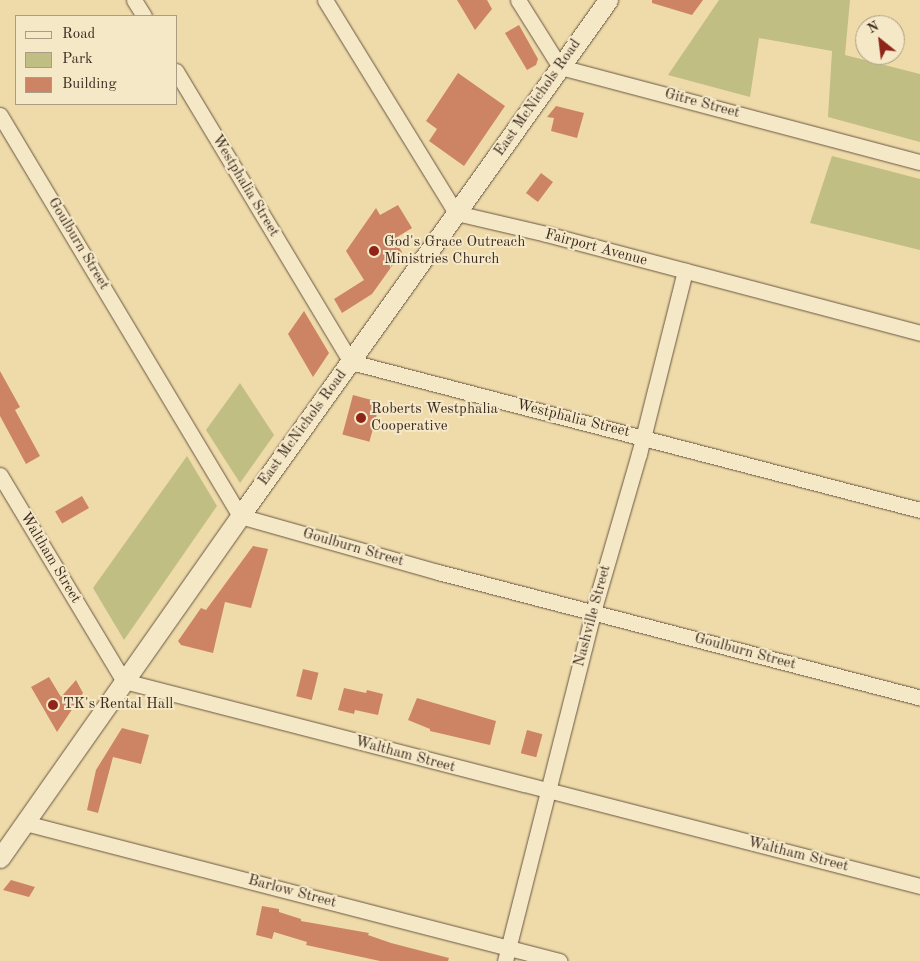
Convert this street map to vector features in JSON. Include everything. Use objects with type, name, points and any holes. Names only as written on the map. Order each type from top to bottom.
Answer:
[{"type":"street","points":[[134,0],[143,15]]},
{"type":"street","points":[[325,0],[456,214]]},
{"type":"street","points":[[518,0],[560,67]]},
{"type":"street","name":"East McNichols Road","points":[[2,850],[25,823],[240,516],[608,0]]},
{"type":"street","name":"Gitre Street","points":[[560,67],[920,162]]},
{"type":"street","name":"Westphalia Street","points":[[178,74],[351,362],[920,510]]},
{"type":"street","name":"Goulburn Street","points":[[0,115],[240,516],[438,572],[920,698]]},
{"type":"street","name":"Fairport Avenue","points":[[456,214],[685,271],[920,333]]},
{"type":"street","name":"Nashville Street","points":[[507,955],[549,792],[592,612],[642,437],[685,271]]},
{"type":"street","name":"Waltham Street","points":[[0,475],[124,681],[920,886]]},
{"type":"street","name":"Barlow Street","points":[[25,823],[507,955],[559,961]]},
{"type":"green space","points":[[719,0],[850,0],[845,55],[855,58],[855,65],[884,65],[920,74],[920,142],[828,117],[832,51],[759,38],[750,97],[668,75]]},
{"type":"green space","points":[[832,156],[920,179],[920,250],[810,223]]},
{"type":"green space","points":[[240,383],[274,435],[240,483],[206,430]]},
{"type":"green space","points":[[187,456],[217,506],[124,640],[93,588]]},
{"type":"building","points":[[457,0],[487,0],[492,9],[475,30]]},
{"type":"building","points":[[652,0],[703,0],[692,15],[652,3]]},
{"type":"building","points":[[519,25],[538,59],[536,65],[527,70],[505,33]]},
{"type":"building","points":[[458,73],[505,106],[464,166],[429,141],[437,129],[426,121]]},
{"type":"building","points":[[556,106],[584,113],[577,138],[551,131],[554,118],[547,117]]},
{"type":"building","points":[[541,173],[553,182],[538,202],[526,193]]},
{"type":"building","name":"God's Grace Outreach Ministries Church","points":[[398,205],[412,228],[394,239],[402,252],[372,294],[342,313],[334,299],[364,280],[346,251],[376,208],[380,215]]},
{"type":"building","points":[[304,311],[329,353],[313,377],[288,334]]},
{"type":"building","points":[[0,371],[20,407],[15,410],[40,456],[26,464],[0,416]]},
{"type":"building","name":"Roberts Westphalia Cooperative","points":[[353,395],[380,402],[369,442],[342,435]]},
{"type":"building","points":[[82,496],[89,508],[62,524],[55,512]]},
{"type":"building","points":[[253,546],[268,549],[251,608],[225,602],[213,653],[181,645],[178,641],[201,608],[206,610]]},
{"type":"building","points":[[303,669],[319,673],[312,700],[296,696]]},
{"type":"building","name":"TK's Rental Hall","points":[[49,677],[61,697],[76,680],[83,693],[57,732],[31,687]]},
{"type":"building","points":[[344,688],[366,693],[367,690],[383,694],[378,715],[355,710],[354,714],[338,710]]},
{"type":"building","points":[[417,698],[496,721],[490,745],[430,731],[430,729],[408,720]]},
{"type":"building","points":[[122,728],[149,735],[141,764],[113,757],[98,813],[87,810],[96,770]]},
{"type":"building","points":[[527,730],[542,734],[536,757],[521,753]]},
{"type":"building","points":[[11,880],[35,887],[29,897],[3,890]]},
{"type":"building","points":[[262,906],[279,909],[279,912],[301,919],[301,921],[369,933],[368,935],[391,943],[449,958],[448,961],[380,961],[306,945],[307,942],[274,932],[272,939],[256,935]]},
{"type":"place","name":"God's Grace Outreach Ministries Church","points":[[374,251]]},
{"type":"place","name":"Roberts Westphalia Cooperative","points":[[361,418]]},
{"type":"place","name":"TK's Rental Hall","points":[[53,705]]}]
